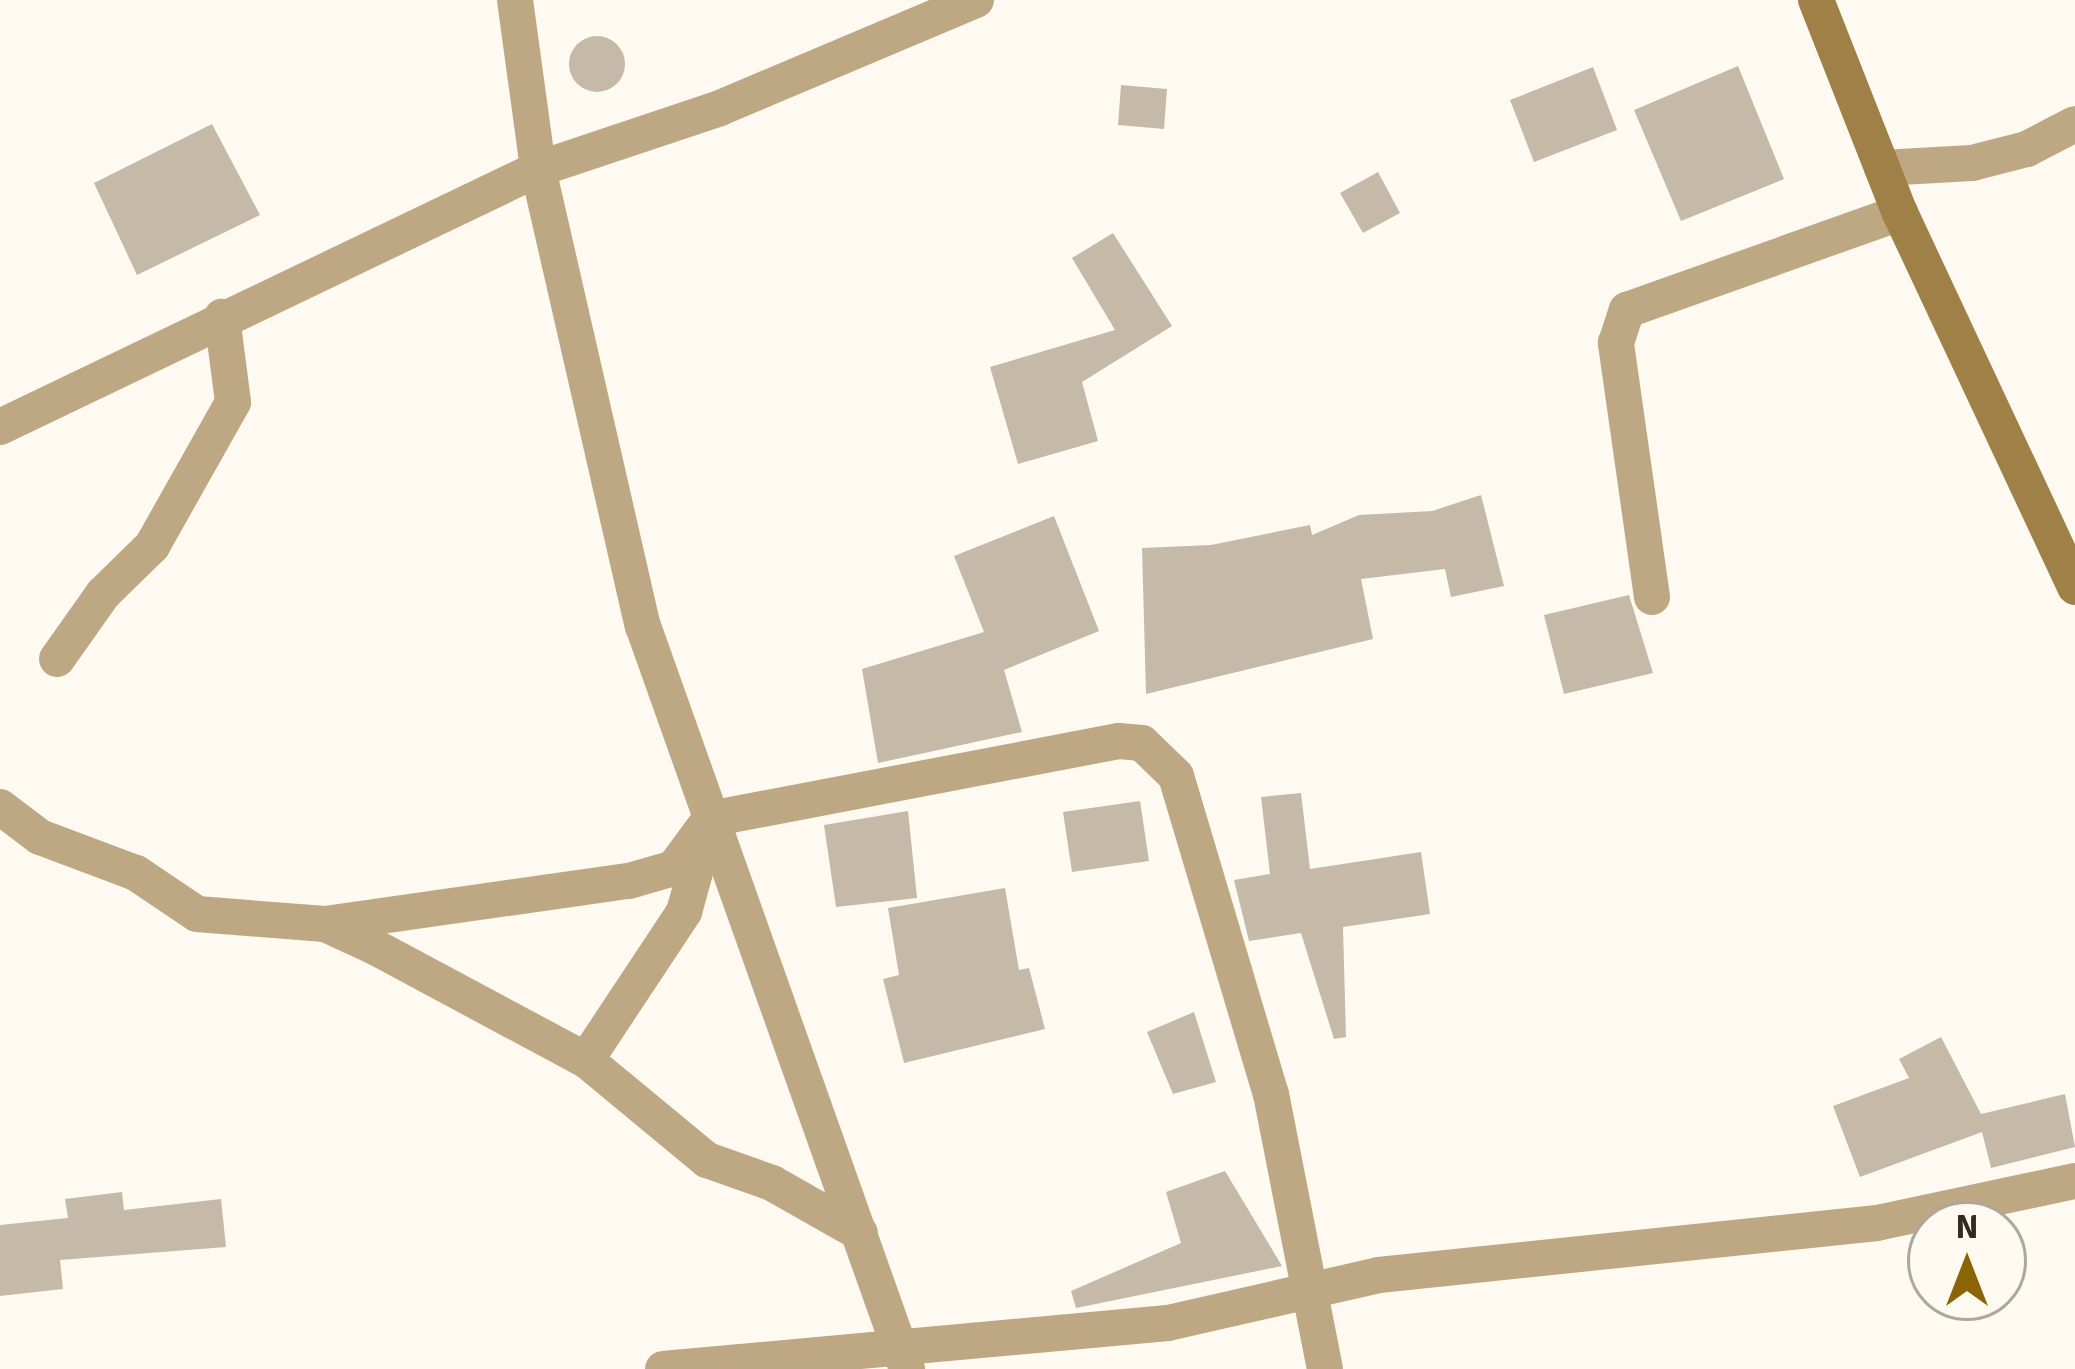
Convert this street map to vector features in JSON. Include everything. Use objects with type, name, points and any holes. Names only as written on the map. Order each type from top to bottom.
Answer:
[{"type":"street","points":[[515,0],[538,170],[644,626],[905,1356]]},
{"type":"street","points":[[0,427],[538,170],[720,108],[976,0]]},
{"type":"street","points":[[1816,0],[1900,213],[2075,587]]},
{"type":"street","points":[[1882,168],[1972,163],[2027,149],[2075,124]]},
{"type":"street","points":[[1652,597],[1616,343],[1627,310],[1900,213]]},
{"type":"street","points":[[57,658],[103,595],[152,546],[233,402],[222,317]]},
{"type":"street","points":[[0,807],[40,837],[136,873],[197,914],[326,924],[428,915],[465,902],[674,868],[710,819],[1119,741],[1162,756],[1176,776],[1271,1094],[1325,1369]]},
{"type":"street","points":[[586,1060],[684,912],[710,819]]},
{"type":"street","points":[[326,924],[586,1060],[706,1160],[772,1183],[860,1233]]},
{"type":"street","points":[[662,1369],[905,1356],[1168,1323],[1311,1295],[1379,1275],[1939,1214],[2075,1181]]},
{"type":"building","points":[[597,36],[617,44],[625,64],[617,84],[597,92],[577,84],[569,64],[577,44]]},
{"type":"building","points":[[1738,66],[1784,179],[1681,221],[1634,110]]},
{"type":"building","points":[[1593,67],[1617,130],[1534,162],[1510,100]]},
{"type":"building","points":[[1121,85],[1167,89],[1164,129],[1118,125]]},
{"type":"building","points":[[212,124],[260,215],[137,275],[94,183]]},
{"type":"building","points":[[1378,172],[1400,213],[1363,233],[1340,193]]},
{"type":"building","points":[[1113,233],[1172,326],[1082,382],[1098,441],[1018,464],[990,367],[1115,330],[1072,258]]},
{"type":"building","points":[[1481,495],[1504,586],[1451,597],[1445,569],[1361,579],[1373,639],[1146,694],[1142,548],[1211,545],[1310,525],[1312,535],[1359,515],[1432,511]]},
{"type":"building","points":[[1054,516],[1099,631],[1004,670],[1022,732],[878,763],[862,669],[984,632],[954,556]]},
{"type":"building","points":[[1629,595],[1653,673],[1564,694],[1544,615]]},
{"type":"building","points":[[1301,793],[1310,869],[1421,852],[1430,914],[1343,927],[1346,1037],[1334,1039],[1301,933],[1249,941],[1234,880],[1270,874],[1261,797]]},
{"type":"building","points":[[1140,801],[1149,861],[1072,872],[1063,812]]},
{"type":"building","points":[[908,811],[917,898],[836,907],[824,825]]},
{"type":"building","points":[[1005,888],[1019,970],[1029,968],[1045,1029],[904,1063],[883,979],[899,975],[888,908]]},
{"type":"building","points":[[1194,1012],[1216,1082],[1173,1094],[1147,1032]]},
{"type":"building","points":[[1941,1037],[1981,1114],[2065,1094],[2075,1147],[1991,1168],[1982,1132],[1860,1177],[1833,1106],[1909,1078],[1899,1059]]},
{"type":"building","points":[[1225,1171],[1282,1266],[1076,1308],[1071,1291],[1181,1243],[1166,1192]]},
{"type":"building","points":[[122,1192],[124,1210],[221,1199],[226,1247],[60,1260],[63,1289],[0,1296],[0,1225],[68,1218],[65,1199]]}]
